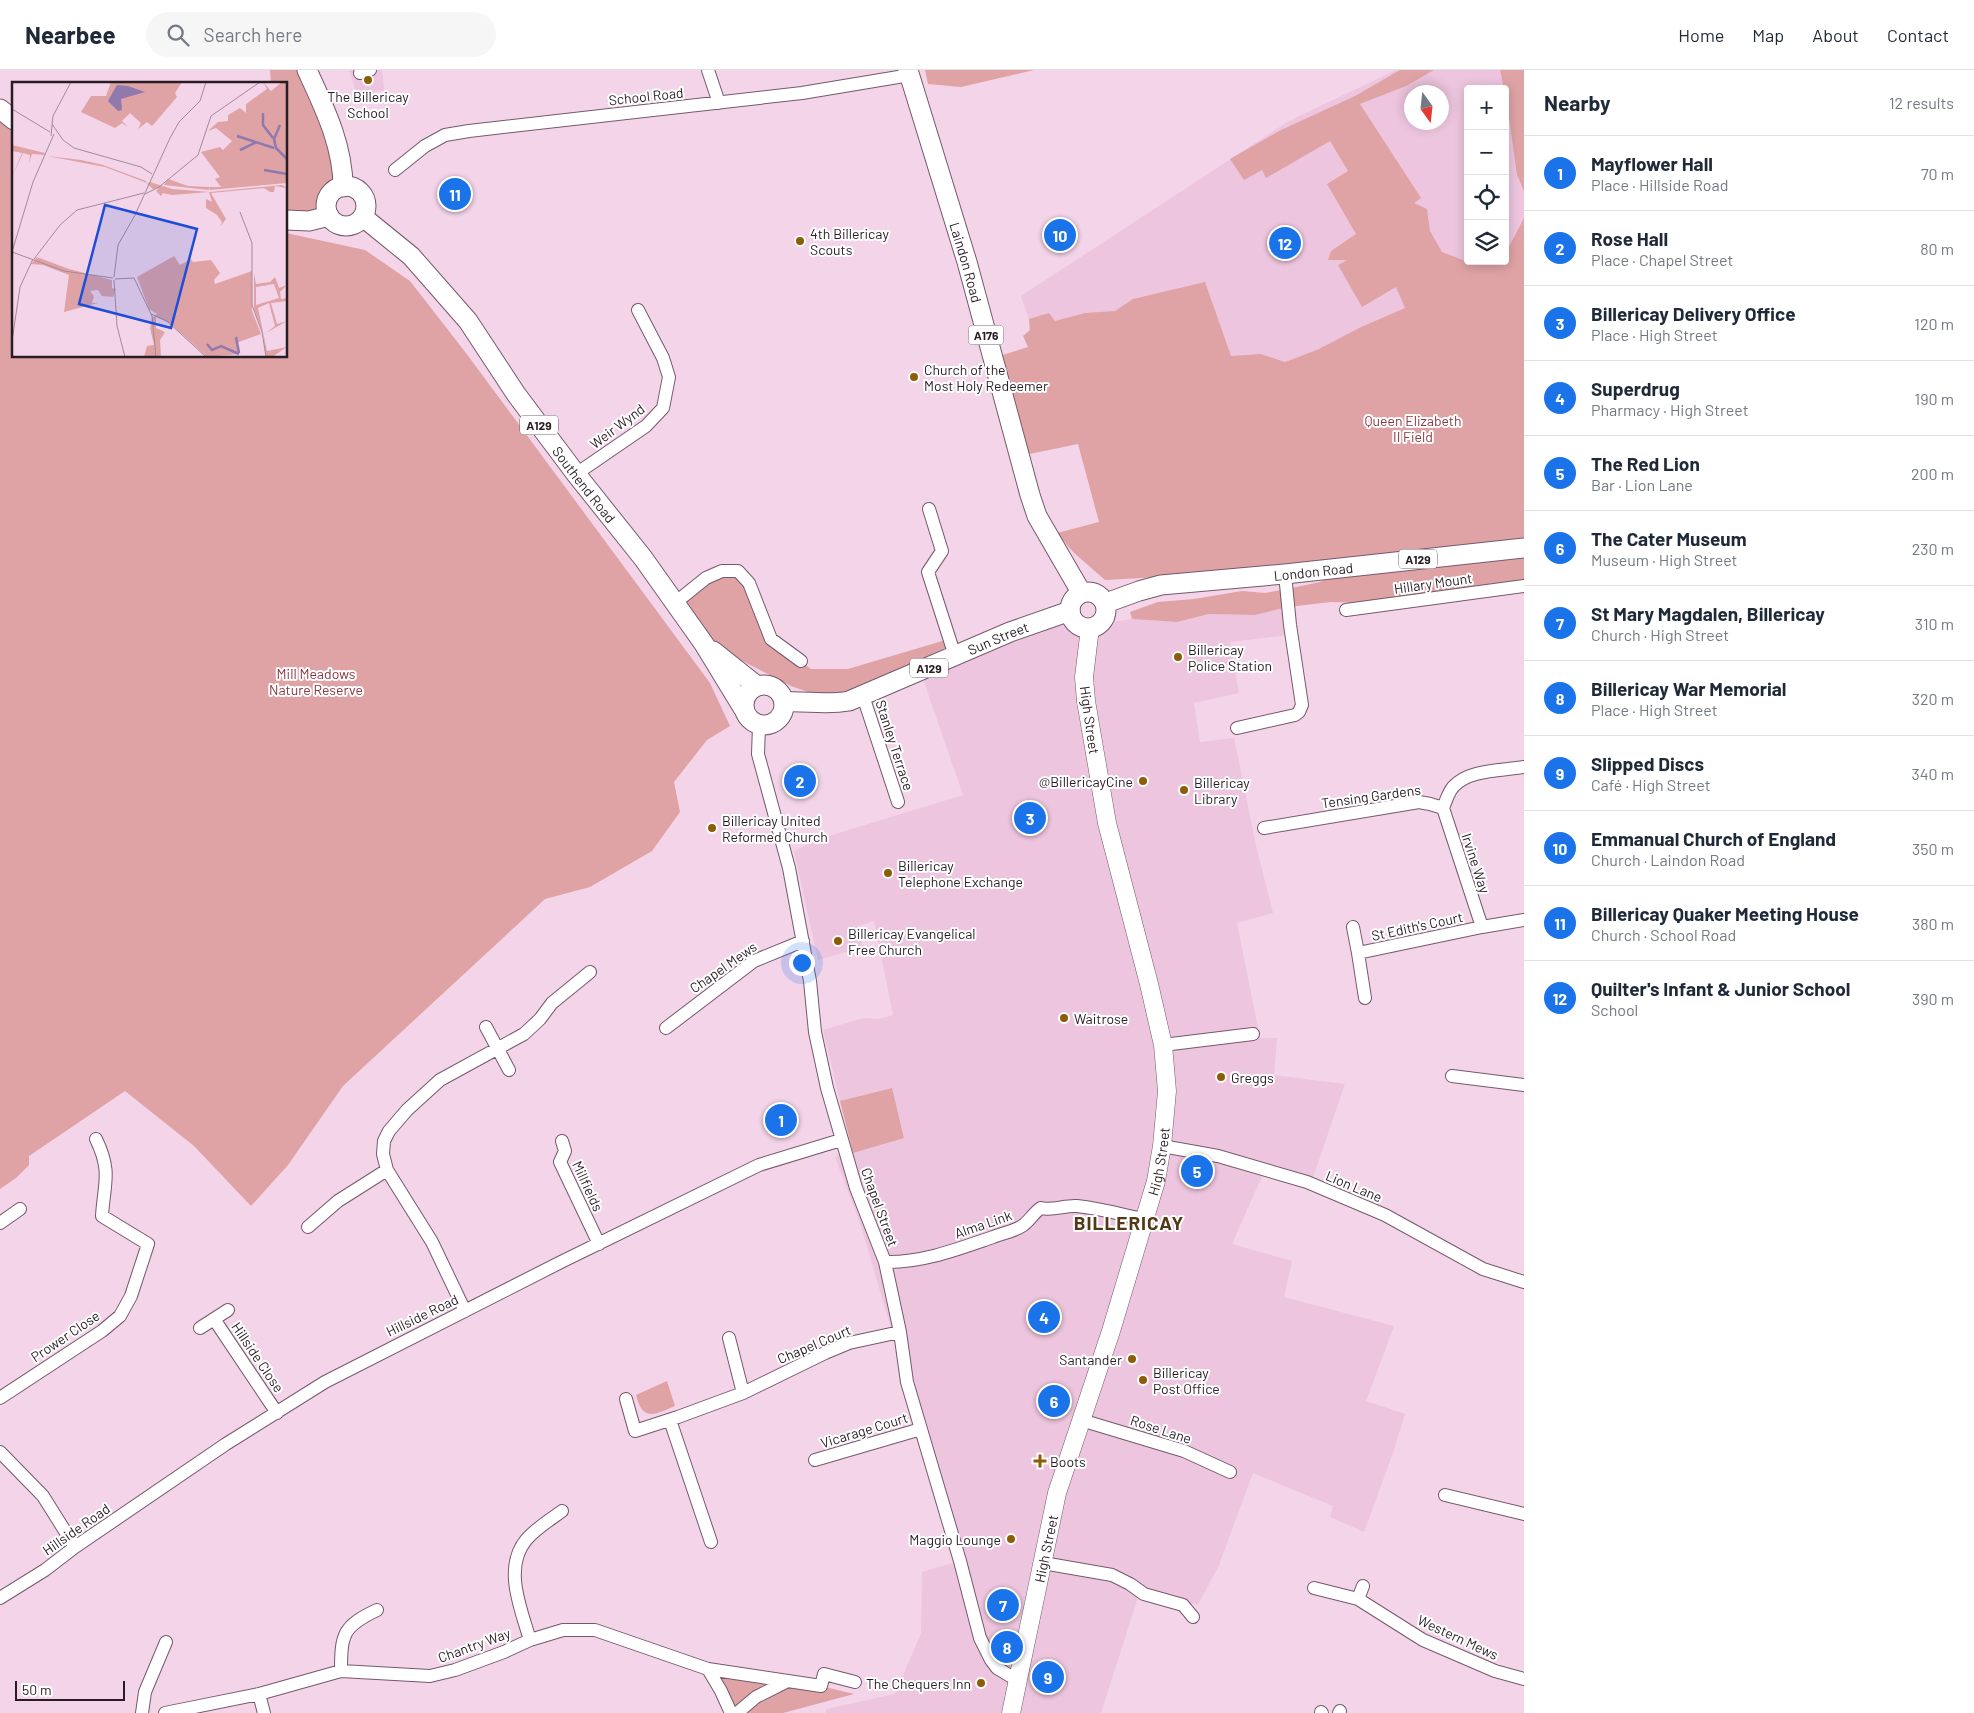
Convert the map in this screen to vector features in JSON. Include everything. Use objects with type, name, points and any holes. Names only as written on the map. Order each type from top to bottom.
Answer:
[{"type":"main road","points":[[307,70],[326,112],[340,153],[343,187]]},
{"type":"main road","name":"Laindon Road","points":[[909,73],[967,262],[1032,502],[1037,516],[1081,592]]},
{"type":"main road","points":[[0,109],[12,118]]},
{"type":"main road","points":[[337,188],[356,189],[364,198],[366,205],[363,217],[352,225],[346,226],[333,222],[329,216],[326,210],[328,198],[337,188]]},
{"type":"main road","points":[[288,220],[309,221],[329,216]]},
{"type":"main road","name":"Southend Road","points":[[363,217],[411,256],[468,321],[516,394],[576,474],[643,558],[675,603],[704,644],[743,708]]},
{"type":"main road","name":"London Road","points":[[1106,603],[1161,585],[1285,574],[1524,548]]},
{"type":"main road","points":[[1081,592],[1093,592],[1101,596],[1106,603],[1107,612],[1100,624],[1090,628],[1077,625],[1072,619],[1070,611],[1073,599],[1081,592]]},
{"type":"main road","name":"Sun Street","points":[[785,702],[803,701],[831,704],[863,696],[1010,632],[1070,611]]},
{"type":"main road","name":"High Street","points":[[1011,1713],[1057,1494],[1111,1331],[1156,1181],[1162,1146],[1167,1091],[1163,1045],[1103,801],[1086,701],[1084,677],[1090,628]]},
{"type":"main road","name":"Southend Road","points":[[704,644],[757,686]]},
{"type":"main road","points":[[743,708],[744,699],[748,692],[757,686]]},
{"type":"main road","name":"A129","points":[[757,686],[776,688],[781,693],[785,702]]},
{"type":"main road","points":[[759,726],[768,726],[776,722],[785,702]]},
{"type":"main road","name":"A129","points":[[743,708],[749,719],[759,726]]},
{"type":"street","points":[[708,70],[719,103]]},
{"type":"street","name":"School Road","points":[[395,170],[425,146],[445,136],[509,126],[802,93],[909,73]]},
{"type":"street","name":"Weir Wynd","points":[[576,474],[646,426],[663,408],[669,377],[664,358],[638,310]]},
{"type":"street","points":[[928,509],[942,551],[928,572],[955,656]]},
{"type":"street","points":[[675,603],[706,578],[722,571],[738,571],[749,583],[771,639],[801,662]]},
{"type":"street","points":[[1237,728],[1295,715],[1299,712],[1302,704],[1290,625],[1285,574]]},
{"type":"street","name":"Hillary Mount","points":[[1346,610],[1524,586]]},
{"type":"street","name":"Stanley Terrace","points":[[863,696],[898,802]]},
{"type":"street","name":"Chapel Street","points":[[759,726],[758,754],[789,868],[810,981],[815,1032],[841,1140],[856,1188],[885,1262],[900,1332],[907,1382],[980,1638],[990,1660],[997,1668],[1017,1680]]},
{"type":"street","points":[[1442,808],[1454,786],[1475,774],[1524,767]]},
{"type":"street","name":"Tensing Gardens","points":[[1264,828],[1419,802],[1442,808]]},
{"type":"street","name":"Irvine Way","points":[[1442,808],[1482,927]]},
{"type":"street","name":"St Edith's Court","points":[[1358,953],[1524,920]]},
{"type":"street","name":"St Edith's Court","points":[[1352,927],[1358,953],[1364,998]]},
{"type":"street","name":"Chapel Mews","points":[[666,1028],[754,961],[803,941]]},
{"type":"street","points":[[465,1311],[432,1242],[387,1170],[383,1154],[384,1140],[402,1116],[440,1080],[524,1034],[540,1019],[552,1003],[590,972]]},
{"type":"street","points":[[486,1027],[496,1049],[509,1070]]},
{"type":"street","points":[[1163,1045],[1253,1034]]},
{"type":"street","points":[[1452,1076],[1524,1085]]},
{"type":"street","name":"Prower Close","points":[[0,1398],[102,1331],[120,1316],[131,1296],[148,1244],[102,1216],[107,1172],[104,1156],[96,1140]]},
{"type":"street","name":"Millfields","points":[[562,1140],[565,1151],[560,1162],[599,1244]]},
{"type":"street","name":"Hillside Road","points":[[0,1598],[45,1570],[75,1547],[226,1444],[325,1382],[759,1165],[841,1140]]},
{"type":"street","name":"Lion Lane","points":[[1162,1146],[1218,1156],[1307,1182],[1385,1215],[1483,1269],[1524,1282]]},
{"type":"street","points":[[308,1227],[338,1201],[387,1170]]},
{"type":"street","name":"Alma Link","points":[[885,1262],[903,1263],[926,1258],[1016,1229],[1026,1223],[1041,1208],[1048,1210],[1078,1206],[1144,1219]]},
{"type":"street","points":[[0,1222],[20,1209]]},
{"type":"street","name":"Hillside Close","points":[[200,1328],[228,1310]]},
{"type":"street","name":"Hillside Close","points":[[214,1319],[277,1412]]},
{"type":"street","name":"Chapel Court","points":[[626,1399],[635,1431],[743,1393],[824,1353],[850,1343],[900,1332]]},
{"type":"street","points":[[729,1338],[743,1393]]},
{"type":"street","points":[[670,1420],[711,1542]]},
{"type":"street","name":"Rose Lane","points":[[1081,1420],[1184,1451],[1230,1472]]},
{"type":"street","name":"Vicarage Court","points":[[815,1460],[921,1429]]},
{"type":"street","points":[[0,1452],[43,1496],[75,1547]]},
{"type":"street","points":[[1445,1495],[1524,1514]]},
{"type":"street","points":[[530,1640],[517,1595],[516,1556],[526,1540],[562,1511]]},
{"type":"street","points":[[1043,1563],[1112,1575],[1144,1594],[1183,1605],[1193,1617]]},
{"type":"street","points":[[1358,1599],[1364,1586]]},
{"type":"street","name":"Western Mews","points":[[1314,1588],[1358,1599],[1423,1640],[1495,1671],[1524,1679]]},
{"type":"street","points":[[341,1672],[341,1652],[347,1630],[356,1620],[377,1610]]},
{"type":"street","name":"Chantry Way","points":[[165,1713],[259,1694],[341,1672],[430,1676],[454,1670],[504,1652],[530,1640],[563,1630],[595,1630],[708,1669],[821,1686],[824,1674],[855,1682]]},
{"type":"street","points":[[142,1713],[145,1692],[166,1642]]},
{"type":"street","points":[[708,1669],[731,1713]]},
{"type":"street","points":[[737,1713],[756,1696],[788,1681]]},
{"type":"street","points":[[259,1694],[264,1713]]},
{"type":"shaded area","name":"The Billericay School","points":[[349,70],[382,70],[384,90],[357,95]]},
{"type":"shaded area","points":[[1396,70],[1521,70],[1524,81],[1524,274],[1230,382],[1029,347],[1029,319],[1021,296],[1289,121]]},
{"type":"shaded area","points":[[1288,607],[1291,633],[1281,636],[1230,642],[1239,693],[1194,703],[1200,742],[1234,738],[1257,850],[1273,913],[1237,923],[1260,1038],[1277,1038],[1274,1075],[1345,1084],[1309,1189],[1263,1174],[1232,1244],[1292,1261],[1284,1297],[1394,1326],[1366,1401],[1405,1414],[1364,1532],[1330,1517],[1333,1506],[1253,1473],[1219,1565],[1198,1605],[1140,1591],[1101,1713],[826,1713],[826,1709],[895,1694],[921,1633],[922,1572],[959,1561],[861,1226],[835,1157],[904,1137],[891,1088],[840,1101],[823,1030],[863,1018],[879,1019],[893,1015],[874,921],[858,926],[863,947],[818,960],[794,851],[819,839],[963,795],[923,679],[1053,626],[1077,625],[1090,628],[1100,624],[1132,619],[1177,622],[1209,614],[1255,615]]},
{"type":"green space","points":[[270,70],[307,70],[326,112],[337,189],[328,198],[326,210],[288,220],[288,82],[271,82]]},
{"type":"green space","points":[[925,70],[1034,70],[961,87],[928,84]]},
{"type":"green space","name":"Queen Elizabeth II Field","points":[[1400,70],[1434,70],[1408,85],[1404,85],[1404,87],[1360,104],[1421,198],[1414,203],[1427,209],[1430,231],[1442,252],[1464,260],[1464,265],[1509,265],[1509,245],[1524,218],[1524,586],[1367,603],[1331,602],[1288,607],[1255,615],[1209,614],[1177,622],[1132,619],[1130,612],[1158,602],[1194,599],[1242,591],[1265,593],[1320,582],[1355,567],[1105,580],[1073,552],[1057,533],[1099,522],[1078,444],[1020,456],[993,358],[1028,347],[1023,336],[1030,330],[1029,319],[1049,313],[1055,321],[1085,313],[1115,311],[1133,299],[1205,282],[1231,356],[1261,354],[1285,362],[1319,349],[1359,328],[1405,308],[1396,287],[1362,307],[1338,265],[1347,260],[1328,260],[1331,251],[1356,234],[1327,184],[1348,171],[1330,141],[1266,178],[1262,170],[1244,180],[1230,159],[1279,131],[1355,96]]},
{"type":"green space","points":[[1500,70],[1524,70],[1524,191],[1517,175],[1509,118],[1509,85],[1503,85]]},
{"type":"green space","name":"Mill Meadows Nature Reserve","points":[[0,117],[12,127],[12,358],[288,358],[288,233],[365,250],[410,281],[466,353],[710,683],[730,726],[707,740],[674,782],[680,812],[652,851],[590,887],[545,899],[343,1086],[288,1165],[251,1206],[194,1146],[125,1091],[29,1156],[29,1165],[16,1178],[0,1189]]},
{"type":"green space","points":[[738,571],[771,639],[811,669],[848,669],[949,639],[951,645],[858,689],[822,697],[791,686],[721,650],[678,601],[706,578]]},
{"type":"green space","points":[[892,1088],[904,1138],[853,1153],[840,1101]]},
{"type":"green space","points":[[667,1381],[675,1406],[655,1414],[646,1413],[639,1404],[636,1395]]},
{"type":"green space","points":[[708,1669],[821,1686],[854,1694],[783,1713],[749,1713],[744,1707],[737,1713]]},
{"type":"place","name":"The Billericay School","points":[[368,80]]},
{"type":"place","name":"Billericay Quaker Meeting House","points":[[455,194]]},
{"type":"place","name":"Emmanual Church of England","points":[[1060,235]]},
{"type":"place","name":"4th Billericay Scouts","points":[[800,241]]},
{"type":"place","name":"Quilter's Infant & Junior School","points":[[1285,243]]},
{"type":"place","name":"Church of the Most Holy Redeemer","points":[[914,377]]},
{"type":"place","name":"Billericay Police Station","points":[[1178,657]]},
{"type":"place","name":"Rose Hall","points":[[800,781]]},
{"type":"place","name":"@BillericayCine","points":[[1143,781]]},
{"type":"place","name":"Billericay Library","points":[[1184,790]]},
{"type":"place","name":"Billericay Delivery Office","points":[[1030,818]]},
{"type":"place","name":"Billericay United Reformed Church","points":[[712,828]]},
{"type":"place","name":"Billericay Telephone Exchange","points":[[888,873]]},
{"type":"place","name":"Billericay Evangelical Free Church","points":[[838,941]]},
{"type":"place","name":"Waitrose","points":[[1064,1018]]},
{"type":"place","name":"Greggs","points":[[1221,1077]]},
{"type":"place","name":"Mayflower Hall","points":[[781,1120]]},
{"type":"place","name":"The Red Lion","points":[[1197,1171]]},
{"type":"place","name":"Superdrug","points":[[1044,1317]]},
{"type":"place","name":"Santander","points":[[1132,1359]]},
{"type":"place","name":"Billericay Post Office","points":[[1143,1380]]},
{"type":"place","name":"The Cater Museum","points":[[1054,1401]]},
{"type":"place","name":"Boots","points":[[1040,1461]]},
{"type":"place","name":"Maggio Lounge","points":[[1011,1539]]},
{"type":"place","name":"St Mary Magdalen, Billericay","points":[[1003,1605]]},
{"type":"place","name":"Billericay War Memorial","points":[[1007,1647]]},
{"type":"place","name":"Slipped Discs","points":[[1048,1677]]},
{"type":"place","name":"The Chequers Inn","points":[[981,1683]]},
{"type":"district","name":"BILLERICAY","points":[[1129,1222]]}]
